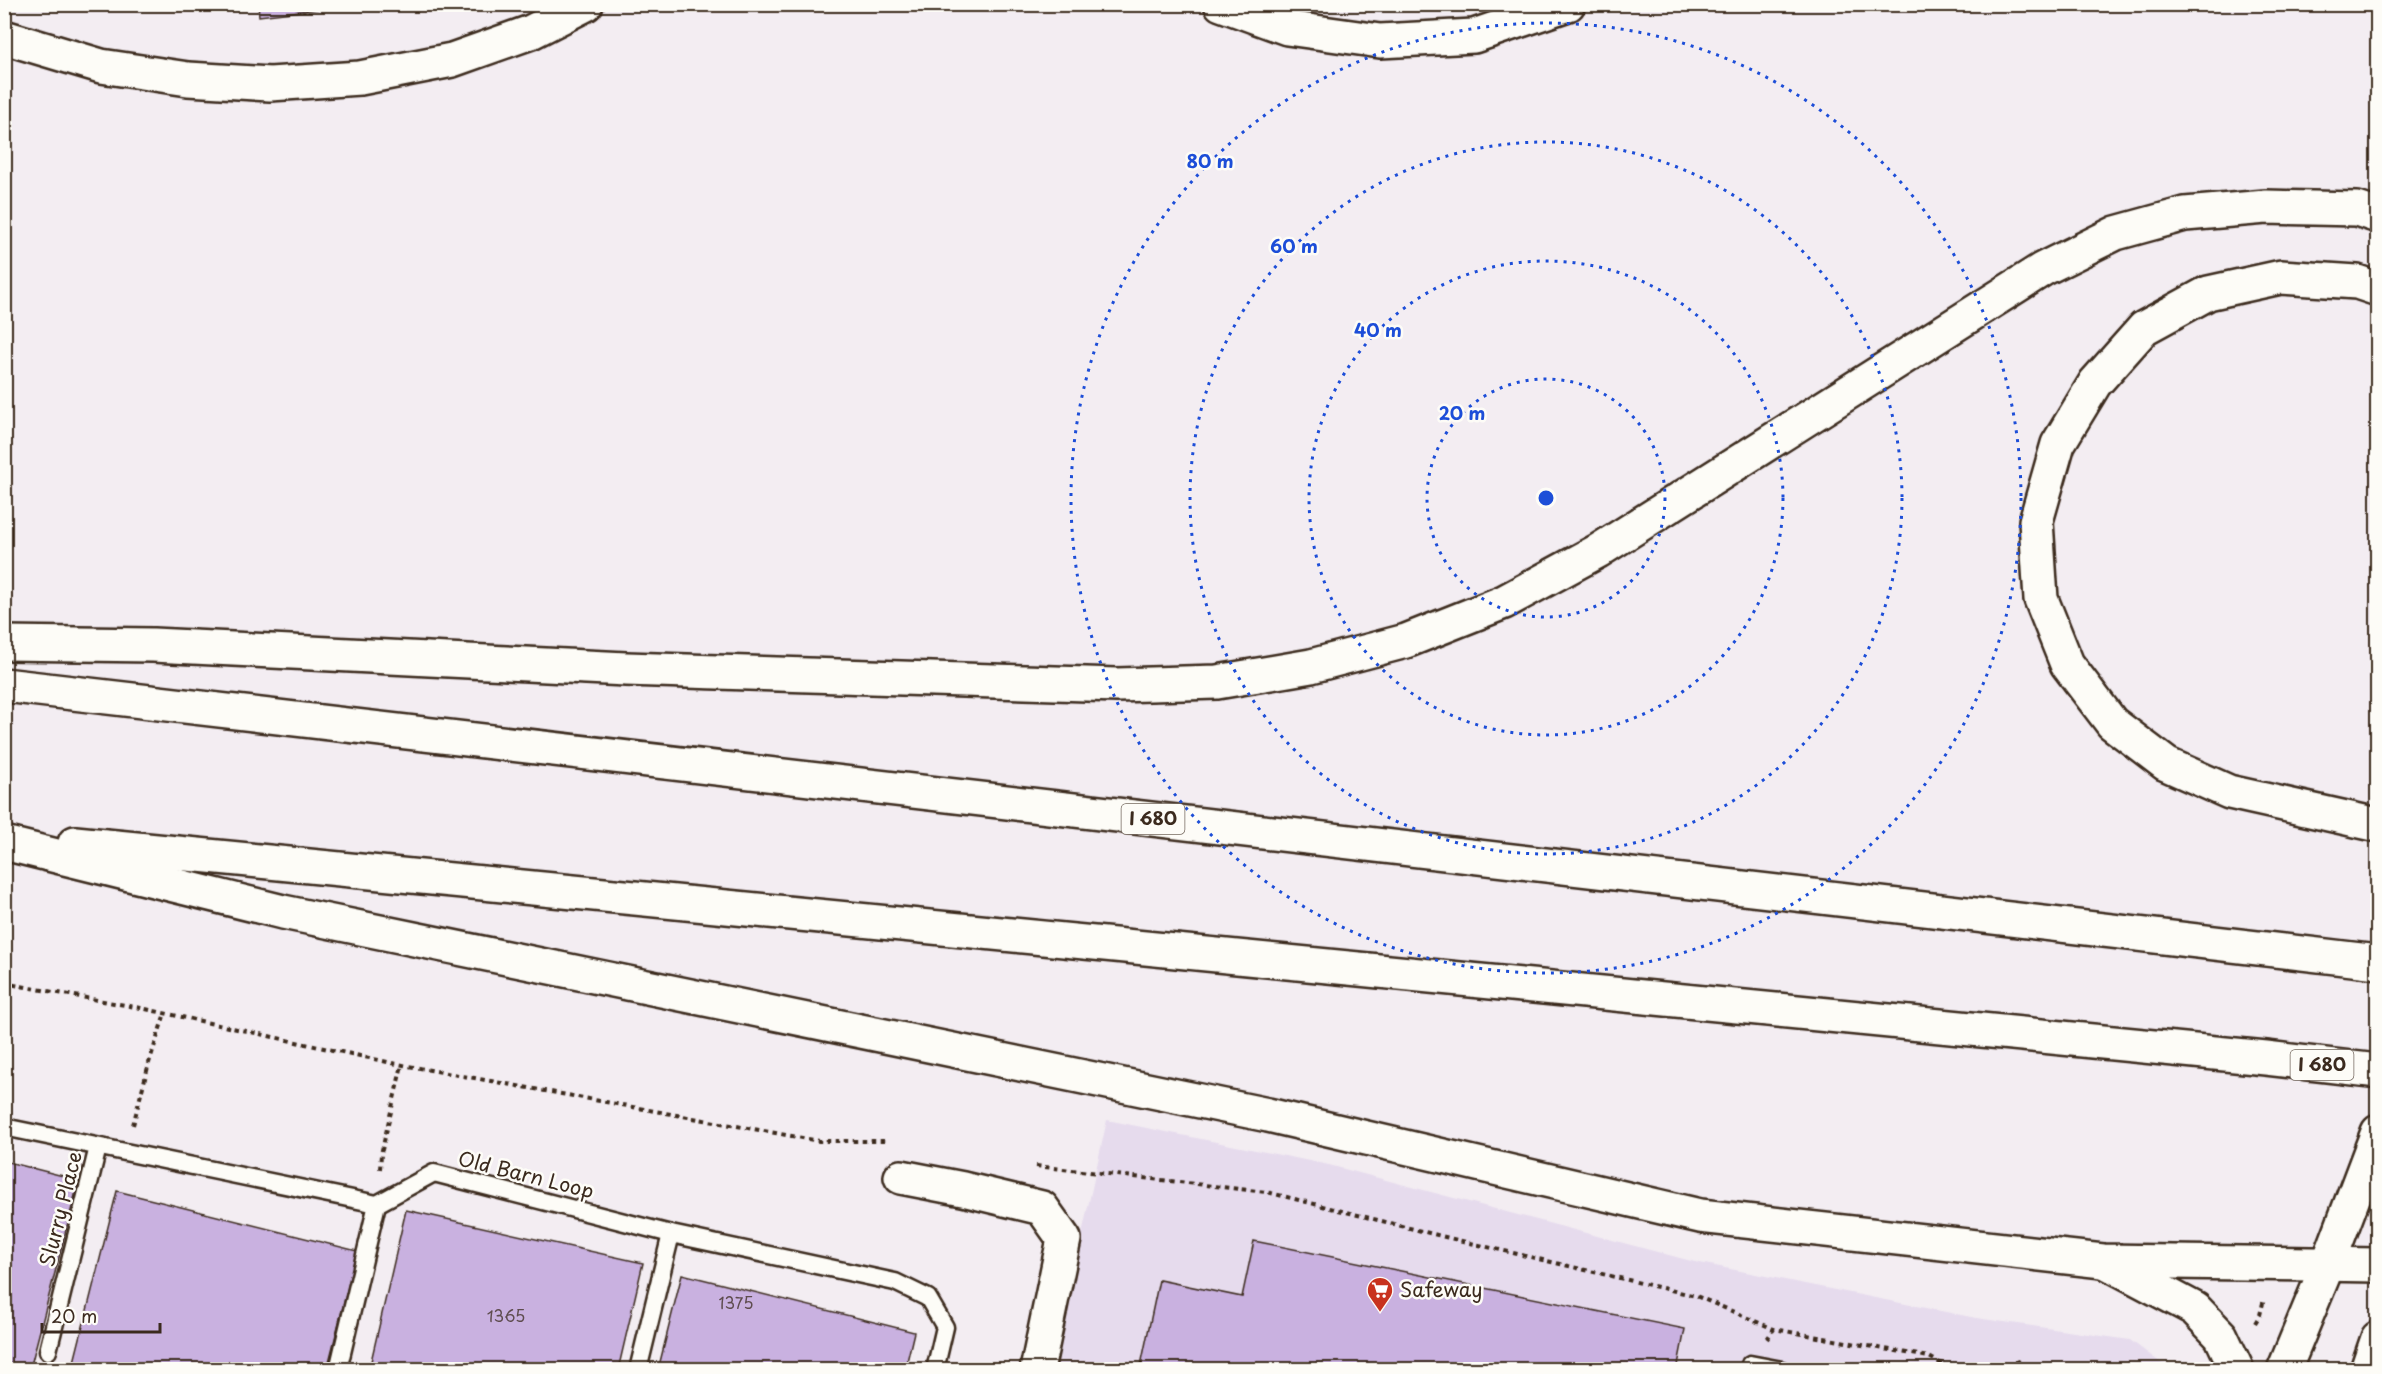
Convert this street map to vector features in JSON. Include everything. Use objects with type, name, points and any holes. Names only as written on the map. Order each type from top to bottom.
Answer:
[{"type":"main road","points":[[4,37],[101,66],[188,79],[270,84],[360,78],[452,60],[531,32],[586,4]]},
{"type":"main road","points":[[1221,4],[1287,28],[1380,41],[1474,36],[1568,4]]},
{"type":"main road","points":[[4,643],[153,645],[626,669],[1117,685],[1217,682],[1311,666],[1406,641],[1504,602],[1598,551],[2043,268],[2115,233],[2185,214],[2266,207],[2357,209],[2378,216]]},
{"type":"main road","points":[[2378,289],[2357,282],[2281,277],[2208,293],[2144,328],[2095,383],[2058,444],[2036,521],[2041,599],[2067,664],[2112,723],[2166,764],[2229,792],[2378,825]]},
{"type":"main road","name":"I 680","points":[[4,685],[2378,962]]},
{"type":"main road","name":"I 680","points":[[4,836],[2266,1058],[2378,1071]]},
{"type":"main road","points":[[4,843],[283,912],[1269,1115],[1700,1216],[2103,1261],[2378,1264]]},
{"type":"main road","points":[[2284,1370],[2328,1264],[2378,1132]]},
{"type":"main road","points":[[901,1177],[1042,1208],[1064,1239],[1036,1370]]},
{"type":"main road","points":[[2103,1261],[2195,1309],[2221,1336],[2237,1370]]},
{"type":"main road","points":[[2367,1370],[2378,1338]]},
{"type":"lane","points":[[4,1127],[377,1204],[339,1370]]},
{"type":"lane","name":"Slurry Place","points":[[48,1351],[98,1147]]},
{"type":"lane","name":"Old Barn Loop","points":[[377,1204],[434,1173],[671,1234],[895,1282],[928,1298],[945,1327],[935,1370]]},
{"type":"lane","points":[[638,1370],[671,1234]]},
{"type":"lane","points":[[1749,1366],[1782,1370]]},
{"type":"path","points":[[127,1153],[149,1063],[165,1013]]},
{"type":"path","points":[[377,1204],[381,1154],[402,1065]]},
{"type":"path","points":[[1749,1366],[1774,1329],[1929,1357],[1953,1370]]},
{"type":"path","points":[[1999,1370],[2018,1361],[2028,1370]]},
{"type":"shaded area","points":[[1107,1120],[1329,1165],[1695,1262],[1976,1318],[2130,1340],[2169,1369],[1052,1370]]},
{"type":"building","points":[[258,4],[316,4],[317,9],[259,16]]},
{"type":"building","points":[[4,1161],[79,1180],[30,1369],[4,1362]]},
{"type":"building","points":[[117,1191],[357,1251],[327,1370],[72,1370]]},
{"type":"building","points":[[406,1210],[643,1263],[618,1370],[369,1370]]},
{"type":"building","name":"Safeway","points":[[1254,1241],[1685,1329],[1677,1370],[1140,1370],[1159,1280],[1242,1297]]},
{"type":"building","points":[[682,1274],[914,1332],[905,1370],[658,1370]]},
{"type":"place","name":"Safeway","points":[[1380,1313]]}]
